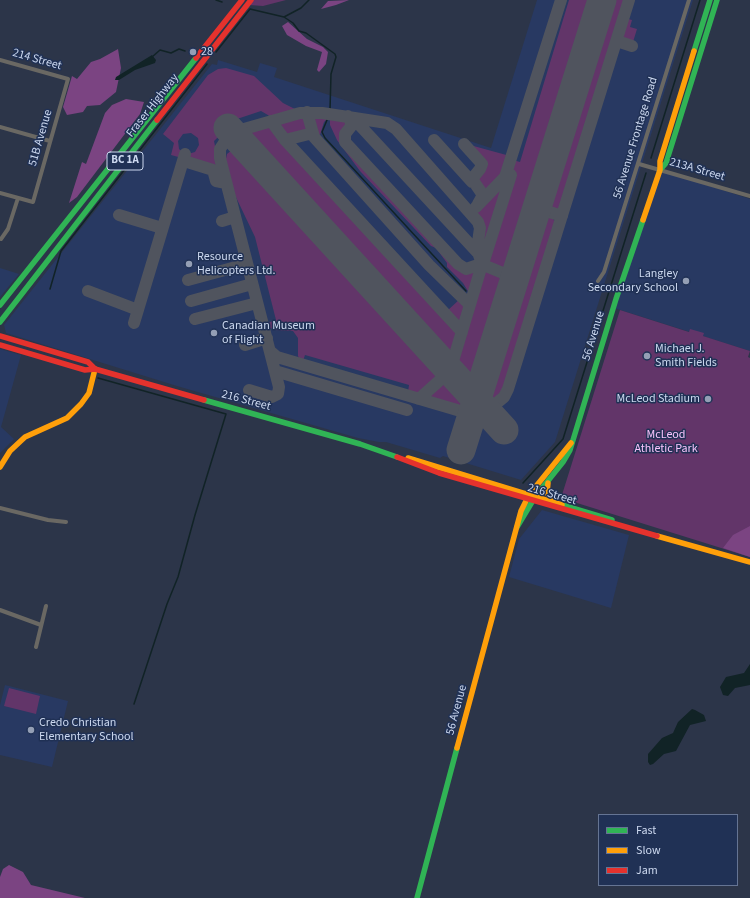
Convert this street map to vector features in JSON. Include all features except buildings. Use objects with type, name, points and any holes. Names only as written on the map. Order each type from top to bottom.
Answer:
[{"type":"main road","name":"Fraser Highway","points":[[0,305],[242,0]]},
{"type":"main road","name":"Fraser Highway","points":[[0,322],[251,0]]},
{"type":"main road","name":"56 Avenue","points":[[517,527],[534,499],[563,462],[572,441],[616,299],[660,170],[660,161],[710,0]]},
{"type":"main road","name":"56 Avenue","points":[[660,170],[666,163],[717,0]]},
{"type":"main road","points":[[699,34],[704,40]]},
{"type":"main road","name":"216 Street","points":[[0,336],[88,362],[95,369]]},
{"type":"main road","name":"216 Street","points":[[0,345],[85,370],[95,369],[390,454],[527,497],[750,562]]},
{"type":"main road","points":[[0,467],[10,451],[25,437],[67,418],[82,404],[89,393],[95,369]]},
{"type":"main road","name":"56 Avenue","points":[[417,898],[517,527],[527,497],[572,441]]},
{"type":"main road","points":[[550,478],[547,486],[547,493],[551,498],[561,504]]},
{"type":"main road","name":"216 Street","points":[[534,499],[561,504],[641,530]]},
{"type":"street","name":"56 Avenue Frontage Road","points":[[598,281],[604,272],[639,164],[689,0]]},
{"type":"street","name":"214 Street","points":[[0,60],[68,79]]},
{"type":"street","name":"51B Avenue","points":[[18,198],[33,202],[68,79]]},
{"type":"street","points":[[0,127],[50,141]]},
{"type":"street","name":"213A Street","points":[[639,164],[750,196]]},
{"type":"street","points":[[0,193],[18,198],[8,229],[1,239]]},
{"type":"street","points":[[0,508],[48,520],[66,522]]},
{"type":"street","points":[[36,647],[46,606]]},
{"type":"street","points":[[0,610],[41,625]]},
{"type":"shaded area","points":[[349,0],[336,5],[321,9],[328,1]]},
{"type":"shaded area","points":[[537,0],[693,0],[555,442],[521,480],[443,456],[440,458],[386,442],[358,438],[177,386],[6,333],[4,325],[212,64],[217,65],[218,60],[257,72],[260,63],[277,68],[274,77],[491,148]]},
{"type":"shaded area","points":[[288,22],[307,39],[323,47],[328,52],[326,64],[319,72],[317,70],[322,52],[306,46],[287,35],[282,26]]},
{"type":"shaded area","points":[[118,49],[121,68],[116,92],[100,105],[87,106],[83,112],[67,115],[63,107],[72,76],[77,79],[91,62],[100,59]]},
{"type":"shaded area","points":[[152,55],[156,60],[155,63],[135,70],[119,80],[115,80],[116,77]]},
{"type":"shaded area","points":[[126,99],[144,102],[140,114],[77,197],[69,203],[82,162],[86,164],[105,113],[112,105]]},
{"type":"shaded area","name":"Langley Secondary School","points":[[657,169],[750,199],[750,351],[614,308]]},
{"type":"shaded area","points":[[0,268],[19,274],[0,297]]},
{"type":"shaded area","points":[[0,349],[21,355],[1,427],[14,439],[0,453]]},
{"type":"shaded area","points":[[542,510],[629,535],[611,608],[509,577],[519,539]]},
{"type":"shaded area","points":[[750,526],[750,557],[723,548],[733,535]]},
{"type":"shaded area","points":[[750,664],[750,685],[735,688],[728,696],[723,695],[720,687],[726,677],[744,673]]},
{"type":"shaded area","name":"Credo Christian Elementary School","points":[[5,685],[68,701],[52,767],[0,755],[0,705]]},
{"type":"shaded area","points":[[692,709],[704,715],[706,721],[690,725],[676,751],[664,754],[650,765],[648,762],[648,754],[662,738],[673,733],[678,722]]},
{"type":"shaded area","points":[[9,865],[23,872],[31,885],[85,898],[0,898],[0,877],[3,869]]},
{"type":"green space","points":[[252,0],[286,0],[263,6],[249,5]]},
{"type":"green space","points":[[569,0],[594,0],[508,272],[489,264],[481,251],[480,244],[483,225],[475,211],[506,181],[513,160],[520,162]]},
{"type":"green space","points":[[610,0],[627,0],[562,207],[555,211],[551,210],[546,204]]},
{"type":"green space","points":[[628,19],[632,20],[630,27],[637,29],[633,42],[631,43],[621,40]]},
{"type":"green space","points":[[226,68],[254,76],[283,103],[297,110],[273,118],[261,111],[237,119],[214,141],[219,166],[216,168],[187,159],[188,154],[195,152],[199,145],[198,138],[191,133],[183,134],[178,141],[179,149],[183,153],[182,158],[171,155],[174,143],[163,134],[208,75],[218,69]]},
{"type":"green space","points":[[304,115],[310,126],[307,130],[287,136],[276,124],[276,122]]},
{"type":"green space","points":[[314,116],[344,118],[349,121],[350,126],[343,134],[343,141],[459,267],[467,270],[479,268],[471,296],[463,283],[447,267],[447,263],[436,248],[431,246],[360,171],[337,140],[330,125],[330,120],[327,119],[324,122],[320,135],[315,131]]},
{"type":"green space","points":[[268,125],[271,126],[459,332],[450,360],[250,141],[250,133],[253,130]]},
{"type":"green space","points":[[470,145],[510,156],[502,179],[487,194],[474,179],[483,169],[485,162]]},
{"type":"green space","points":[[232,150],[239,150],[443,373],[419,395],[408,392],[409,385],[305,355],[303,361],[300,360],[298,356],[298,338],[293,331],[275,330],[268,327],[267,323],[276,320],[255,237],[233,191],[225,163],[227,154]]},
{"type":"green space","points":[[548,216],[553,218],[556,226],[504,393],[489,403],[485,399],[541,220]]},
{"type":"green space","points":[[487,269],[506,277],[507,280],[473,386],[454,365],[484,270]]},
{"type":"green space","points":[[460,299],[467,306],[461,323],[455,321],[447,311]]},
{"type":"green space","name":"McLeod Athletic Park","points":[[620,310],[689,332],[690,329],[704,333],[703,336],[750,351],[748,357],[750,358],[750,557],[561,498]]},
{"type":"green space","points":[[447,377],[469,402],[466,409],[425,397]]},
{"type":"green space","points":[[9,688],[40,696],[36,714],[4,706]]},
{"type":"waterway","points":[[216,0],[222,2]]},
{"type":"waterway","points":[[216,52],[250,9],[284,17],[301,8],[309,0]]},
{"type":"waterway","points":[[651,158],[700,0]]},
{"type":"waterway","points":[[284,17],[293,23],[299,31],[306,33],[335,54],[336,57],[331,74],[330,110]]},
{"type":"waterway","points":[[152,57],[160,50],[171,53],[179,49],[185,51]]},
{"type":"waterway","points":[[50,289],[61,251],[207,64]]},
{"type":"waterway","points":[[327,120],[322,132],[325,138],[466,291]]},
{"type":"waterway","points":[[523,483],[563,439],[646,173]]},
{"type":"waterway","points":[[98,378],[226,414],[195,515],[178,577],[167,604],[134,704]]},
{"type":"taxiway","points":[[476,207],[505,177],[561,0]]},
{"type":"taxiway","points":[[270,351],[277,357],[474,415],[487,411],[504,397],[508,389],[629,0]]},
{"type":"taxiway","points":[[617,41],[632,46]]},
{"type":"taxiway","points":[[307,112],[314,137],[429,265],[470,305]]},
{"type":"taxiway","points":[[241,142],[239,136],[244,129],[300,113],[322,113],[387,123],[396,129],[478,222],[480,228],[477,249],[481,261],[481,268],[450,371],[419,399]]},
{"type":"taxiway","points":[[348,116],[352,125],[345,134],[345,142],[458,264],[466,269],[481,264],[515,278]]},
{"type":"taxiway","points":[[353,118],[477,252]]},
{"type":"taxiway","points":[[271,121],[285,140],[462,332]]},
{"type":"taxiway","points":[[285,140],[313,133]]},
{"type":"taxiway","points":[[241,142],[232,138],[226,140],[220,149],[220,158],[279,387],[278,394],[272,397],[249,390]]},
{"type":"taxiway","points":[[434,140],[472,182]]},
{"type":"taxiway","points":[[464,144],[482,164],[472,179],[483,195],[478,204]]},
{"type":"taxiway","points":[[134,323],[185,154]]},
{"type":"taxiway","points":[[182,164],[184,161],[213,170],[216,181],[226,183]]},
{"type":"taxiway","points":[[482,267],[511,175]]},
{"type":"taxiway","points":[[537,208],[562,216]]},
{"type":"taxiway","points":[[119,215],[162,228]]},
{"type":"taxiway","points":[[222,221],[235,217]]},
{"type":"taxiway","points":[[188,280],[247,264]]},
{"type":"taxiway","points":[[191,301],[252,284]]},
{"type":"taxiway","points":[[88,291],[138,310]]},
{"type":"taxiway","points":[[195,319],[257,303]]},
{"type":"taxiway","points":[[245,345],[267,338]]},
{"type":"taxiway","points":[[275,371],[407,410]]},
{"type":"runway","points":[[461,450],[602,0]]},
{"type":"runway","points":[[228,128],[504,430]]},
{"type":"traffic: fast","points":[[694,51],[710,0]]},
{"type":"traffic: fast","points":[[660,170],[666,163],[717,0]]},
{"type":"traffic: fast","points":[[0,305],[196,58]]},
{"type":"traffic: fast","points":[[0,322],[157,120]]},
{"type":"traffic: fast","points":[[517,527],[535,497],[563,462],[570,450],[616,299],[643,220]]},
{"type":"traffic: fast","points":[[204,400],[360,444],[397,457]]},
{"type":"traffic: fast","points":[[562,505],[612,520]]},
{"type":"traffic: fast","points":[[417,898],[457,748]]},
{"type":"traffic: slow","points":[[643,220],[660,170],[660,161],[694,51]]},
{"type":"traffic: slow","points":[[0,467],[10,451],[25,437],[67,418],[81,404],[89,393],[95,369]]},
{"type":"traffic: slow","points":[[457,748],[521,511],[529,495],[571,443]]},
{"type":"traffic: slow","points":[[408,458],[562,505]]},
{"type":"traffic: slow","points":[[548,483],[547,493],[554,500]]},
{"type":"traffic: slow","points":[[657,536],[750,562]]},
{"type":"traffic: jam","points":[[196,58],[242,0]]},
{"type":"traffic: jam","points":[[157,120],[251,0]]},
{"type":"traffic: jam","points":[[0,336],[88,362],[95,369]]},
{"type":"traffic: jam","points":[[0,345],[85,370],[95,369],[204,400]]},
{"type":"traffic: jam","points":[[397,457],[439,473],[657,536]]},
{"type":"place","name":"28","points":[[193,52]]},
{"type":"place","name":"Resource Helicopters Ltd.","points":[[189,264]]},
{"type":"place","name":"Langley Secondary School","points":[[686,281]]},
{"type":"place","name":"Canadian Museum of Flight","points":[[214,333]]},
{"type":"place","name":"Michael J. Smith Fields","points":[[647,356]]},
{"type":"place","name":"McLeod Stadium","points":[[708,399]]},
{"type":"place","name":"Credo Christian Elementary School","points":[[31,730]]}]
